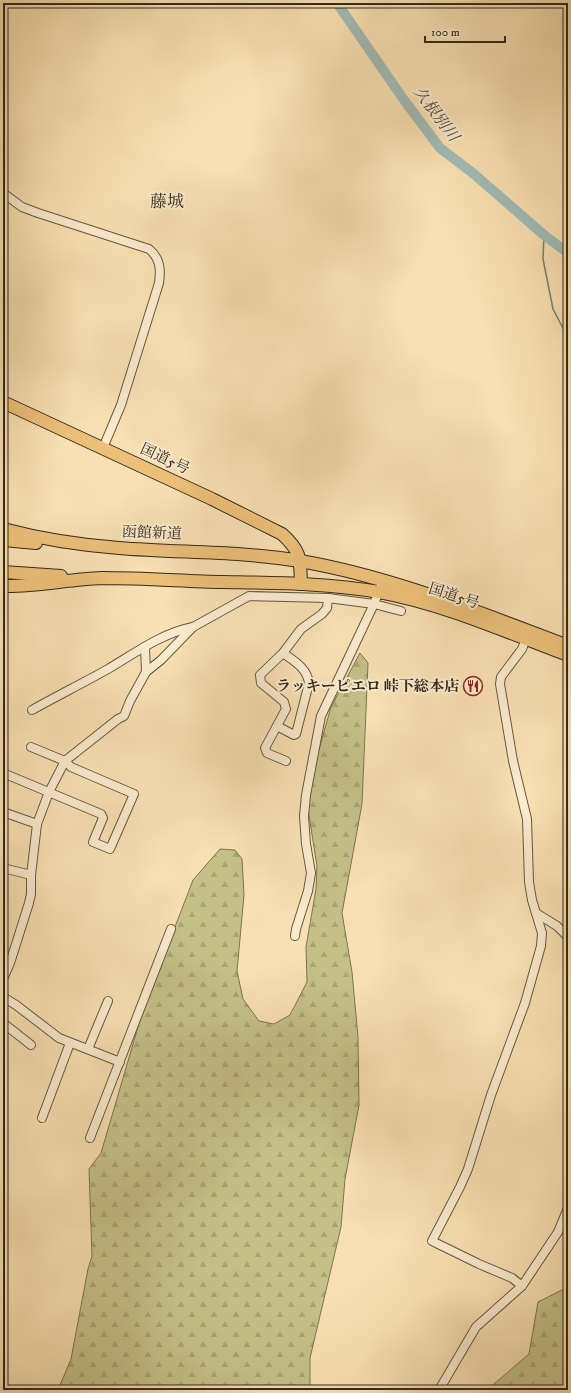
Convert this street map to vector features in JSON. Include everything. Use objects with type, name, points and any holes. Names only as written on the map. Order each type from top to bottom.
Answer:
[{"type":"highway","name":"国道5号","points":[[3,402],[212,499],[282,534],[292,543],[297,552],[300,561],[301,584],[343,587],[379,592],[418,601],[527,635],[568,646]]},
{"type":"highway","name":"函館新道","points":[[3,529],[58,541],[121,548],[212,552],[300,561]]},
{"type":"highway","points":[[3,540],[73,546],[121,548]]},
{"type":"highway","name":"国道5号","points":[[300,561],[383,580],[432,595],[527,635],[568,655]]},
{"type":"highway","points":[[3,572],[103,578],[301,584]]},
{"type":"highway","points":[[3,586],[28,586],[65,580],[103,578]]},
{"type":"street","points":[[3,193],[22,207],[149,249],[158,259],[160,282],[121,406],[103,448]]},
{"type":"street","points":[[295,936],[308,890],[311,873],[306,844],[304,816],[306,796],[321,716],[374,604],[383,580]]},
{"type":"street","points":[[248,582],[249,596]]},
{"type":"street","points":[[3,979],[10,963],[31,894],[31,875],[37,824],[49,792],[65,761],[118,718],[124,716],[130,701],[146,672],[161,660],[193,627],[249,596],[328,598],[374,604],[401,611]]},
{"type":"street","points":[[286,761],[265,751],[265,748],[286,709],[286,705],[261,683],[260,675],[283,653],[301,629],[327,608],[328,598]]},
{"type":"street","points":[[32,710],[163,637],[182,629],[193,627]]},
{"type":"street","points":[[522,1286],[512,1278],[432,1241],[468,1169],[491,1095],[527,996],[541,946],[542,933],[532,900],[529,882],[527,819],[513,761],[500,684],[501,676],[522,649],[527,635]]},
{"type":"street","points":[[145,647],[146,672]]},
{"type":"street","points":[[277,726],[296,734],[310,683],[309,677],[302,666],[283,653]]},
{"type":"street","points":[[3,773],[101,814],[103,818],[93,842],[110,849],[134,794],[71,767],[65,761],[31,747]]},
{"type":"street","points":[[3,812],[37,824]]},
{"type":"street","points":[[3,868],[31,875]]},
{"type":"street","points":[[536,913],[557,926],[568,937]]},
{"type":"street","points":[[90,1138],[172,929]]},
{"type":"street","points":[[4,999],[16,1005],[59,1038],[120,1062]]},
{"type":"street","points":[[88,1050],[108,1001]]},
{"type":"street","points":[[3,1022],[31,1045]]},
{"type":"street","points":[[42,1118],[70,1043]]},
{"type":"street","points":[[439,1390],[476,1326],[522,1286],[558,1232],[568,1208]]},
{"type":"green space","points":[[360,653],[368,663],[362,804],[342,913],[352,972],[358,1037],[359,1105],[345,1179],[341,1227],[310,1358],[310,1390],[58,1390],[71,1359],[88,1269],[92,1256],[89,1169],[101,1153],[143,1010],[193,880],[220,849],[235,850],[242,859],[244,895],[237,971],[243,999],[259,1021],[274,1024],[290,1015],[307,982],[306,947],[316,889],[317,866],[308,809],[310,781],[331,707]]},
{"type":"green space","points":[[568,1287],[568,1390],[487,1390],[529,1354],[538,1302]]},
{"type":"waterway","name":"久根別川","points":[[337,3],[404,100],[440,148],[474,174],[544,235],[568,253]]},
{"type":"waterway","points":[[544,235],[543,259],[553,309],[568,338]]},
{"type":"place","name":"ラッキーピエロ 峠下総本店","points":[[473,686]]},
{"type":"district","name":"藤城","points":[[167,202]]}]
